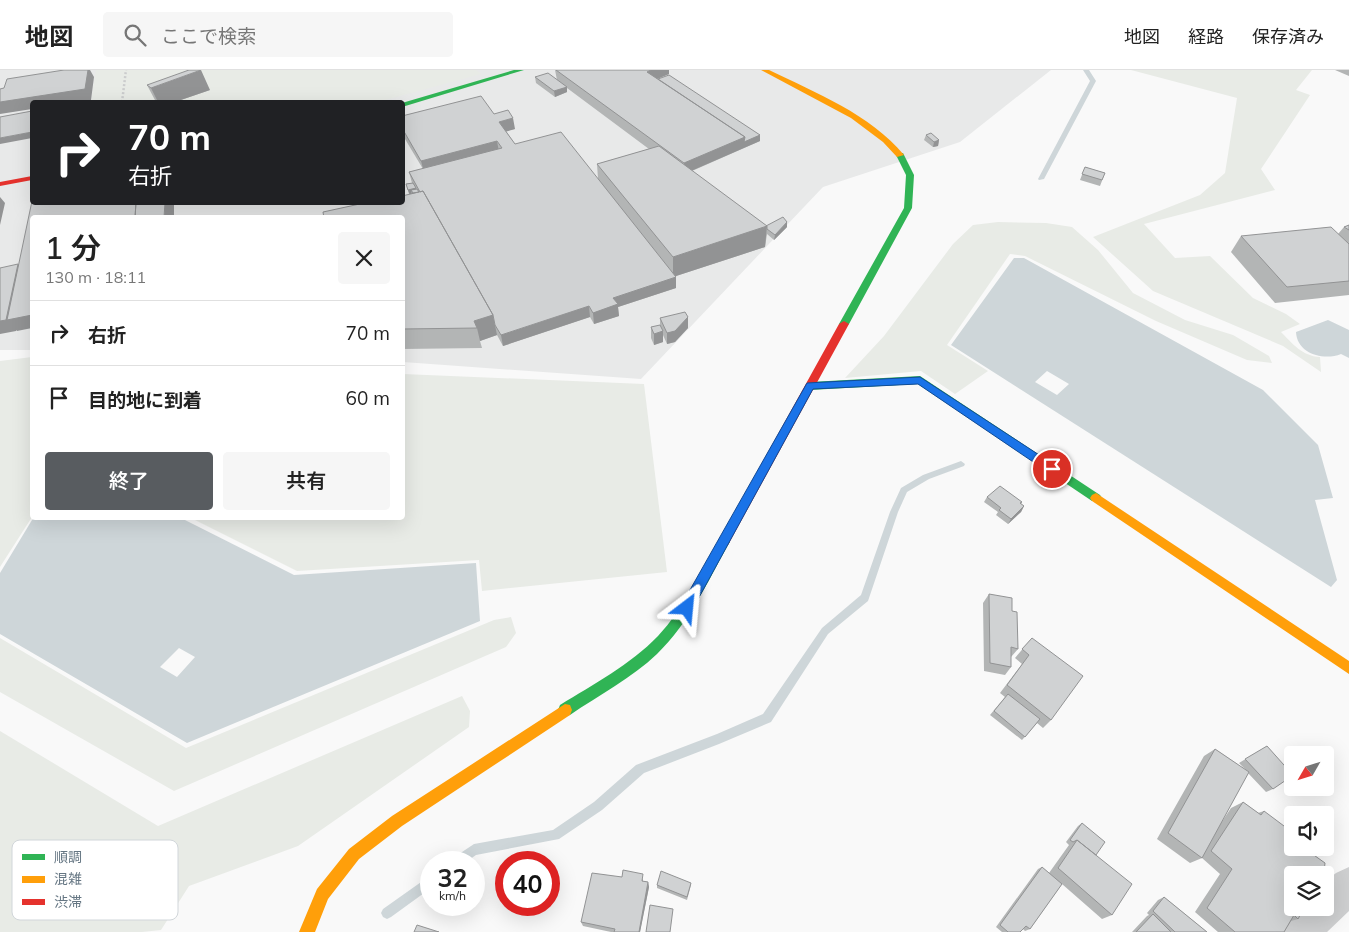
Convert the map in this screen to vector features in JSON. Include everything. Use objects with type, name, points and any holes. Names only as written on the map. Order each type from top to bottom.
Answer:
[{"type":"street","points":[[405,104],[522,70]]},
{"type":"street","points":[[307,932],[322,894],[354,854],[397,821],[638,662],[663,638],[687,608],[908,208],[912,187],[903,158],[882,136],[862,121],[764,70]]},
{"type":"street","points":[[0,184],[30,178]]},
{"type":"street","points":[[810,386],[920,380],[1349,668]]},
{"type":"street","points":[[1334,899],[1349,886]]},
{"type":"street","points":[[1300,932],[1316,916]]},
{"type":"path","points":[[122,100],[126,70]]},
{"type":"shaded area","points":[[0,70],[1051,70],[960,142],[823,187],[641,379],[405,362],[405,215],[30,215],[30,350],[0,350]]},
{"type":"shaded area","points":[[96,70],[476,70],[481,74],[385,100],[91,100]]},
{"type":"shaded area","points":[[1131,70],[1312,70],[1296,90],[1310,95],[1261,169],[1275,190],[1144,224],[1175,258],[1210,256],[1253,298],[1286,314],[1300,324],[1281,332],[1303,352],[1320,357],[1321,372],[1283,346],[1153,291],[1093,237],[1200,195],[1225,173],[1237,98]]},
{"type":"shaded area","points":[[998,222],[1046,223],[1072,227],[1098,250],[1133,293],[1185,320],[1233,335],[1269,356],[1272,363],[1247,360],[1156,321],[1025,256],[1010,254],[947,345],[988,371],[955,394],[921,371],[845,378],[884,336],[953,244],[973,225]]},
{"type":"shaded area","points":[[1014,258],[1024,258],[1263,390],[1318,445],[1333,498],[1315,500],[1337,580],[1331,587],[951,345]],"holes":[[[1047,371],[1069,384],[1057,395],[1035,382]]]},
{"type":"shaded area","points":[[1328,320],[1349,330],[1349,358],[1341,354],[1327,357],[1312,354],[1301,346],[1296,332]]},
{"type":"shaded area","points":[[30,357],[30,520],[0,567],[0,361]]},
{"type":"shaded area","points":[[405,374],[644,384],[667,572],[482,591],[479,560],[297,571],[195,520],[405,520]]},
{"type":"shaded area","points":[[32,520],[185,520],[294,575],[476,563],[480,621],[187,743],[0,634],[0,573]],"holes":[[[179,648],[195,657],[177,677],[160,667]]]},
{"type":"shaded area","points":[[511,617],[516,633],[506,647],[174,791],[0,692],[0,638],[186,748],[494,620]]},
{"type":"shaded area","points":[[462,696],[470,711],[469,727],[298,846],[189,886],[178,903],[178,840],[12,840],[12,920],[167,920],[161,930],[142,932],[0,932],[0,731],[158,826]]},
{"type":"building","points":[[64,70],[88,70],[85,89],[0,102],[0,89],[4,88],[7,79]]},
{"type":"building","points":[[189,70],[201,70],[151,88],[147,85]]},
{"type":"building","points":[[556,70],[651,70],[647,72],[745,137],[684,163]]},
{"type":"building","points":[[548,73],[567,87],[554,91],[535,77]]},
{"type":"building","points":[[669,75],[760,135],[744,142],[745,137],[658,79]]},
{"type":"building","points":[[481,96],[494,114],[508,110],[513,118],[499,122],[515,144],[561,132],[676,277],[613,298],[618,304],[593,313],[589,306],[501,335],[495,325],[493,315],[423,191],[420,192],[409,172],[502,148],[497,141],[421,161],[405,133],[405,115]]},
{"type":"building","points":[[30,111],[30,132],[0,138],[0,117]]},
{"type":"building","points":[[931,133],[939,140],[934,142],[926,135]]},
{"type":"building","points":[[659,146],[767,226],[673,257],[597,164]]},
{"type":"building","points":[[1085,167],[1105,173],[1102,180],[1082,174]]},
{"type":"building","points":[[413,183],[416,188],[408,190],[406,184]]},
{"type":"building","points":[[417,189],[419,192],[413,193],[411,190]]},
{"type":"building","points":[[423,191],[493,315],[474,321],[477,328],[405,329],[405,215],[324,215],[323,212],[355,205],[405,205],[405,195]]},
{"type":"building","points":[[31,205],[136,205],[135,215],[30,215],[30,315],[7,320]]},
{"type":"building","points":[[136,205],[165,205],[164,215],[135,215]]},
{"type":"building","points":[[783,217],[787,222],[775,235],[767,229],[766,226]]},
{"type":"building","points":[[1331,227],[1349,244],[1349,281],[1287,287],[1241,236]]},
{"type":"building","points":[[18,264],[6,320],[0,321],[0,268]]},
{"type":"building","points":[[685,312],[688,317],[675,331],[667,333],[660,318]]},
{"type":"building","points":[[660,325],[663,331],[654,334],[651,327]]},
{"type":"building","points":[[1000,486],[1022,502],[1020,503],[1024,506],[1011,519],[987,497]]},
{"type":"building","points":[[989,594],[1012,598],[1012,611],[1017,612],[1018,649],[1011,647],[1011,667],[990,663]]},
{"type":"building","points":[[1032,638],[1083,676],[1051,720],[1007,685],[1029,655],[1022,649]]},
{"type":"building","points":[[1008,694],[1040,719],[1025,737],[994,711]]},
{"type":"building","points":[[1267,746],[1284,765],[1284,781],[1273,789],[1245,759]]},
{"type":"building","points":[[1215,749],[1249,772],[1202,858],[1168,833]]},
{"type":"building","points":[[1243,802],[1261,815],[1264,811],[1284,826],[1284,856],[1315,856],[1325,863],[1325,866],[1284,866],[1284,916],[1293,916],[1284,932],[1235,932],[1207,908],[1232,869],[1211,851]]},
{"type":"building","points":[[1082,823],[1105,842],[1096,855],[1077,840],[1073,842],[1070,840]]},
{"type":"building","points":[[1077,840],[1132,884],[1112,915],[1058,868]]},
{"type":"building","points":[[1042,867],[1062,884],[1030,929],[1026,926],[1020,932],[1008,932],[1000,925]]},
{"type":"building","points":[[623,870],[643,874],[642,881],[648,882],[639,932],[614,932],[615,929],[581,922],[592,873],[622,877]]},
{"type":"building","points":[[661,871],[691,883],[687,897],[657,885]]},
{"type":"building","points":[[1164,897],[1207,932],[1175,932],[1153,911]]},
{"type":"building","points":[[650,905],[673,909],[670,932],[646,932]]},
{"type":"building","points":[[1153,914],[1171,932],[1136,932]]},
{"type":"building","points":[[417,925],[439,932],[414,932]]},
{"type":"waterway","points":[[1041,179],[1093,81],[1086,70]]},
{"type":"waterway","points":[[473,851],[555,835],[598,806],[640,769],[719,739],[767,718],[825,631],[865,598],[894,512],[904,490],[926,477],[961,464]]},
{"type":"waterway","points":[[387,913],[420,889]]},
{"type":"traffic: fast","points":[[405,104],[521,70]]},
{"type":"traffic: fast","points":[[844,324],[908,208],[910,175],[900,155]]},
{"type":"traffic: fast","points":[[810,386],[920,380],[1096,498]]},
{"type":"traffic: fast","points":[[565,710],[629,669],[663,639],[689,605],[724,542]]},
{"type":"traffic: slow","points":[[764,70],[854,116],[886,141],[900,155]]},
{"type":"traffic: slow","points":[[1096,498],[1349,668]]},
{"type":"traffic: slow","points":[[307,932],[322,894],[354,854],[397,821],[565,710]]},
{"type":"traffic: jam","points":[[0,184],[30,178]]},
{"type":"traffic: jam","points":[[724,542],[844,324]]},
{"type":"route","points":[[687,608],[810,386],[920,380],[1052,469]]}]
